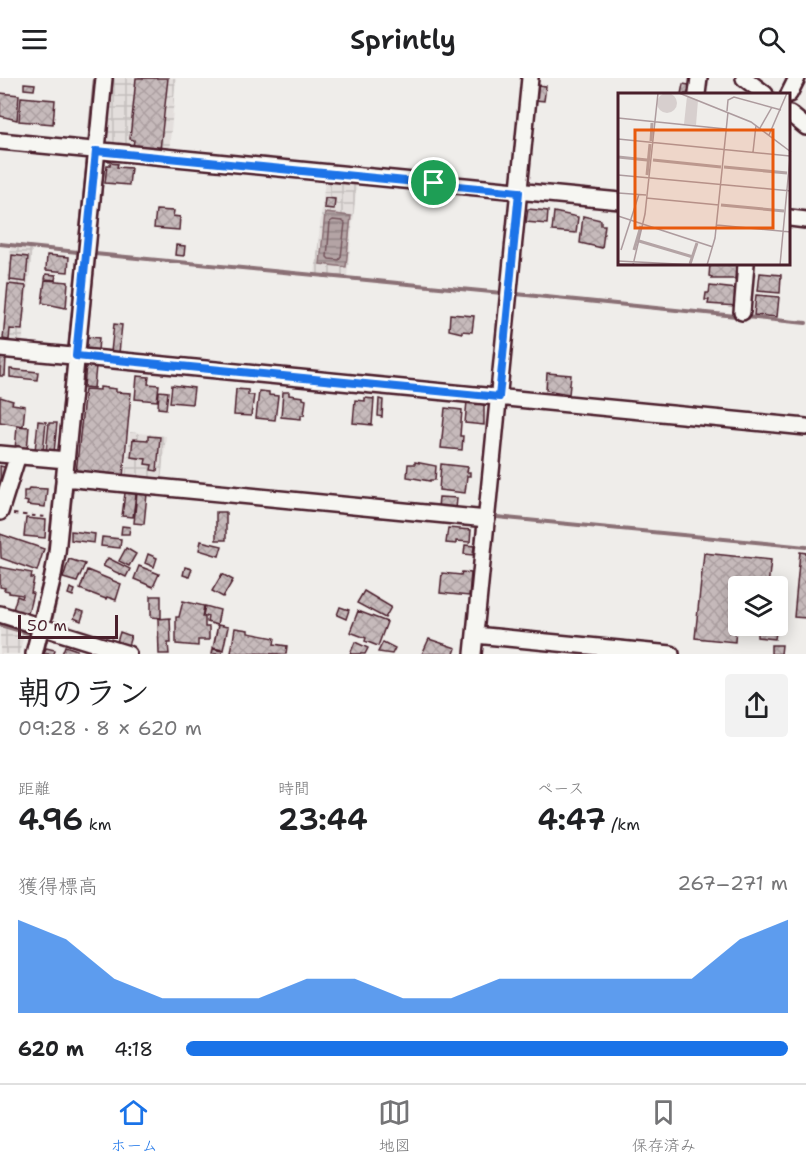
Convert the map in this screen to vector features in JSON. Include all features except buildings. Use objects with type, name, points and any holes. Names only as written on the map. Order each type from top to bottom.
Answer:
[{"type":"street","points":[[34,654],[55,567],[104,78]]},
{"type":"street","points":[[473,654],[530,78]]},
{"type":"street","points":[[697,93],[699,78]]},
{"type":"street","points":[[744,78],[764,93]]},
{"type":"street","points":[[790,93],[797,78]]},
{"type":"street","points":[[791,116],[806,128]]},
{"type":"street","points":[[0,141],[618,201]]},
{"type":"street","points":[[791,218],[806,219]]},
{"type":"street","points":[[742,312],[746,266]]},
{"type":"street","points":[[0,349],[806,427]]},
{"type":"street","points":[[0,454],[66,460]]},
{"type":"street","points":[[0,512],[18,455]]},
{"type":"street","points":[[64,478],[487,519]]},
{"type":"street","points":[[0,615],[128,654]]},
{"type":"street","points":[[475,635],[671,654]]},
{"type":"path","points":[[0,512],[51,518]]},
{"type":"shaded area","points":[[113,78],[176,78],[169,152],[106,146]]},
{"type":"shaded area","points":[[325,179],[357,182],[347,277],[315,274]]},
{"type":"shaded area","points":[[11,246],[32,249],[22,346],[2,344]]},
{"type":"shaded area","points":[[130,432],[166,436],[161,482],[125,479]]},
{"type":"shaded area","points":[[0,627],[24,635],[19,654],[0,654]]},
{"type":"water","points":[[325,213],[351,216],[346,267],[320,264]]},
{"type":"waterway","points":[[89,143],[95,78]]},
{"type":"waterway","points":[[109,108],[112,78]]},
{"type":"waterway","points":[[105,144],[107,128]]},
{"type":"waterway","points":[[69,348],[88,157]]},
{"type":"waterway","points":[[85,347],[104,158]]},
{"type":"waterway","points":[[0,244],[78,252]]},
{"type":"waterway","points":[[95,254],[502,293]]},
{"type":"waterway","points":[[516,294],[806,323]]},
{"type":"waterway","points":[[59,454],[68,362]]},
{"type":"waterway","points":[[73,470],[83,369]]},
{"type":"waterway","points":[[36,613],[47,566],[58,464]]},
{"type":"waterway","points":[[51,621],[63,568],[72,488]]},
{"type":"waterway","points":[[497,517],[806,547]]},
{"type":"waterway","points":[[0,625],[31,634]]},
{"type":"waterway","points":[[26,654],[31,633]]},
{"type":"waterway","points":[[42,654],[46,641]]},
{"type":"route","points":[[96,151],[434,183],[519,192],[499,397],[76,356],[96,151]]}]
